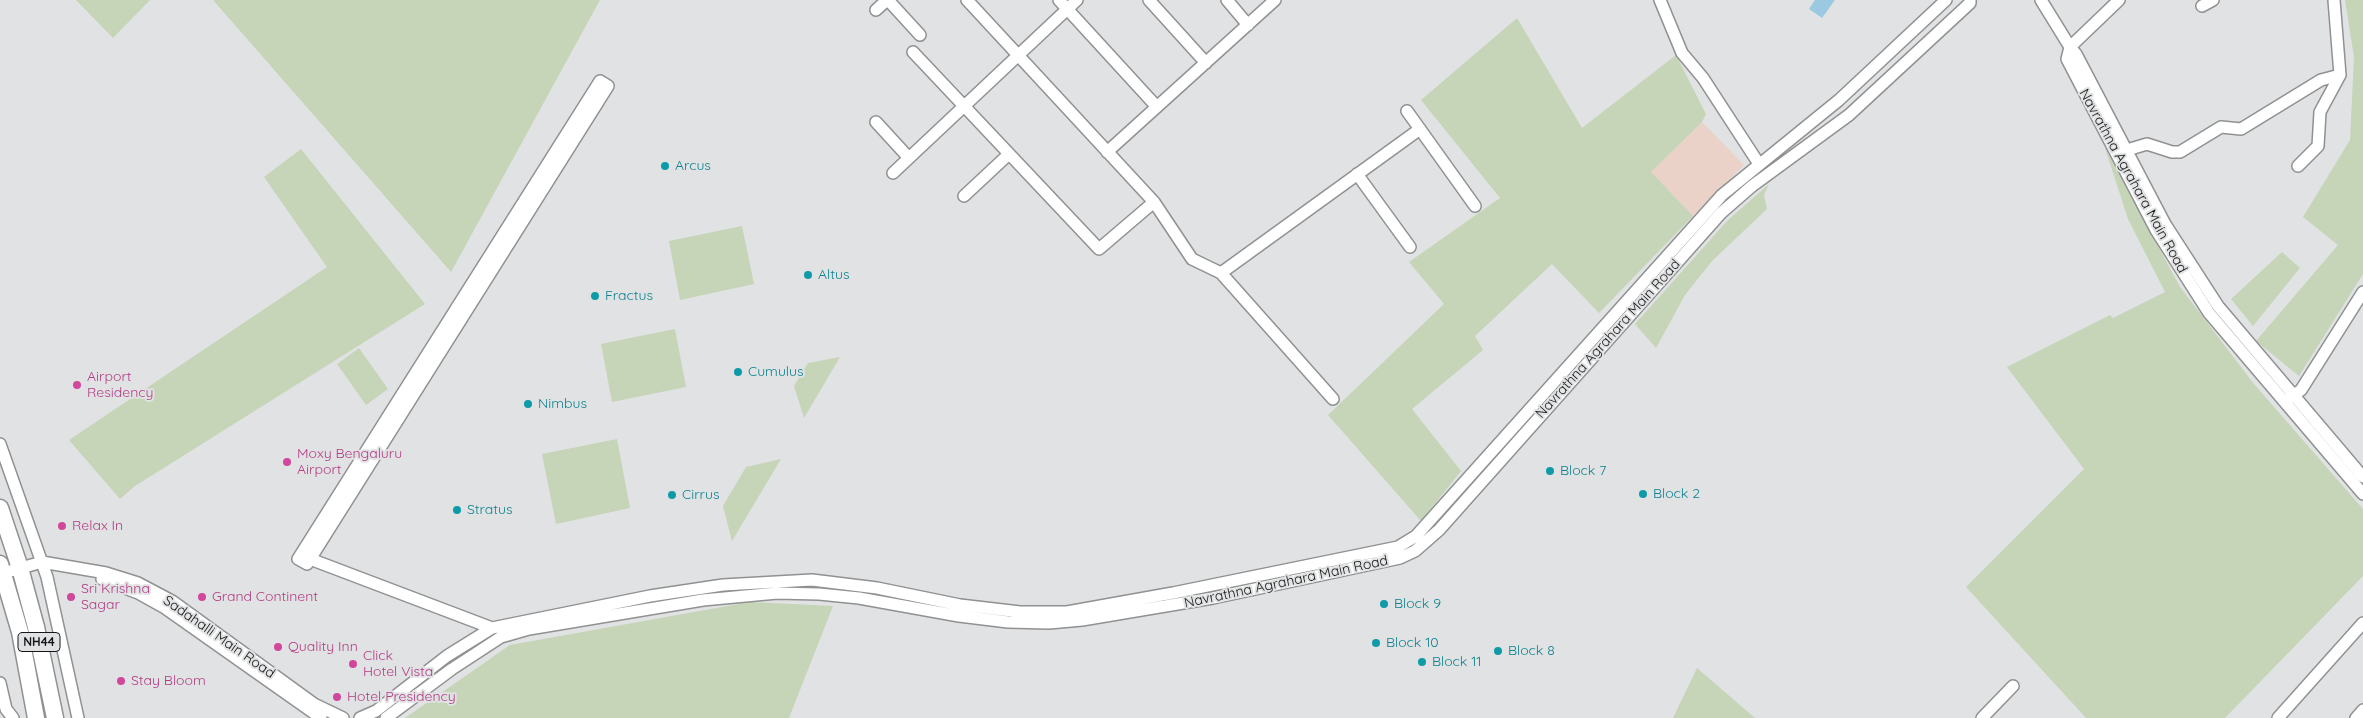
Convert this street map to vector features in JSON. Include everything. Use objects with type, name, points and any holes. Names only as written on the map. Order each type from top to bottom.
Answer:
[{"type":"highway","name":"NH44","points":[[0,508],[20,568],[38,636],[55,718]]},
{"type":"highway","name":"NH44","points":[[1,570],[20,632],[36,718]]},
{"type":"street","points":[[876,10],[887,0],[920,35]]},
{"type":"street","points":[[967,0],[1154,202],[1192,259],[1220,273],[1333,399]]},
{"type":"street","points":[[1059,0],[1157,107]]},
{"type":"street","points":[[893,173],[1077,0]]},
{"type":"street","points":[[1149,0],[1206,63]]},
{"type":"street","points":[[1227,0],[1248,25]]},
{"type":"street","points":[[1107,152],[1275,0]]},
{"type":"street","points":[[1660,0],[1682,53],[1703,78],[1759,164]]},
{"type":"street","name":"Navrathna Agrahara Main Road","points":[[1174,599],[1398,547],[1416,536],[1708,209],[1759,164],[1839,100],[1946,0]]},
{"type":"street","name":"Navrathna Agrahara Main Road","points":[[386,718],[452,668],[501,637],[544,622],[650,596],[723,585],[812,580],[877,588],[960,605],[1020,612],[1067,612],[1174,599],[1400,558],[1414,551],[1439,530],[1721,213],[1752,186],[1849,115],[1970,3],[1970,0]]},
{"type":"street","points":[[2070,48],[2119,0]]},
{"type":"street","points":[[2202,6],[2213,0]]},
{"type":"street","points":[[2298,166],[2318,146],[2320,112],[2340,75],[2334,0]]},
{"type":"street","name":"Navrathna Agrahara Main Road","points":[[2047,3],[2070,48],[2076,54],[2165,224],[2193,270],[2245,347]]},
{"type":"street","name":"Navrathna Agrahara Main Road","points":[[2070,48],[2067,59],[2156,230],[2209,313],[2245,347],[2289,399],[2363,494]]},
{"type":"street","points":[[913,52],[1099,249],[1154,202]]},
{"type":"street","points":[[2127,150],[2147,144],[2172,152],[2180,152],[2222,126],[2241,130],[2321,80],[2340,75]]},
{"type":"street","points":[[492,628],[305,561],[604,84]]},
{"type":"street","points":[[1839,100],[1849,115]]},
{"type":"street","points":[[1407,111],[1476,206]]},
{"type":"street","points":[[876,122],[909,158]]},
{"type":"street","points":[[1220,273],[1420,129]]},
{"type":"street","points":[[964,196],[1009,154]]},
{"type":"street","points":[[1357,174],[1410,247]]},
{"type":"street","points":[[2289,399],[2301,390],[2363,292]]},
{"type":"street","name":"Navrathna Agrahara Main Road","points":[[2289,399],[2363,477]]},
{"type":"street","points":[[0,444],[42,562],[78,718]]},
{"type":"street","points":[[1,570],[20,568],[42,562]]},
{"type":"street","name":"Sadahalli Main Road","points":[[42,562],[89,571],[165,608],[277,683],[321,718]]},
{"type":"street","name":"Navrathna Agrahara Main Road","points":[[360,718],[376,711],[447,656],[492,628],[544,622]]},
{"type":"street","points":[[2278,718],[2363,623]]},
{"type":"street","points":[[0,683],[6,708],[13,718]]},
{"type":"street","name":"Sadahalli Main Road","points":[[277,683],[343,718]]},
{"type":"street","points":[[1982,718],[2012,686]]},
{"type":"street","points":[[2356,718],[2363,710]]},
{"type":"shaded area","points":[[1702,122],[1744,165],[1693,216],[1651,172]]},
{"type":"green space","points":[[76,0],[150,0],[113,38]]},
{"type":"green space","points":[[213,0],[600,0],[451,272]]},
{"type":"green space","points":[[2345,0],[2363,0],[2363,274],[2299,376],[2256,341],[2338,245],[2303,217],[2350,140],[2354,57]]},
{"type":"green space","points":[[1517,18],[1582,128],[1676,55],[1706,114],[1702,122],[1651,172],[1693,216],[1599,313],[1552,264],[1475,336],[1483,350],[1412,409],[1461,471],[1421,521],[1328,415],[1444,304],[1409,262],[1500,198],[1421,100]]},
{"type":"green space","points":[[2105,148],[2180,287],[2254,384],[2363,509],[2363,576],[2225,718],[2086,718],[1966,587],[2084,469],[2007,367],[2110,315],[2113,318],[2165,292],[2128,219]]},
{"type":"green space","points":[[301,149],[425,304],[135,486],[120,499],[69,440],[327,267],[264,177]]},
{"type":"green space","points":[[1769,184],[1764,195],[1767,209],[1712,261],[1685,295],[1656,348],[1635,324],[1727,221]]},
{"type":"green space","points":[[742,226],[754,284],[680,300],[669,241]]},
{"type":"green space","points":[[2282,252],[2300,268],[2253,326],[2231,299]]},
{"type":"green space","points":[[675,329],[686,387],[612,402],[601,344]]},
{"type":"green space","points":[[359,348],[388,389],[366,405],[337,364]]},
{"type":"green space","points":[[840,357],[804,418],[794,386],[808,363]]},
{"type":"green space","points":[[617,439],[630,508],[556,524],[542,454]]},
{"type":"green space","points":[[781,459],[732,541],[723,506],[746,467]]},
{"type":"green space","points":[[750,602],[833,606],[789,718],[405,718],[510,645]]},
{"type":"green space","points":[[1697,668],[1755,718],[1673,718]]},
{"type":"water","points":[[1815,0],[1835,0],[1822,18],[1809,9]]},
{"type":"place","name":"Arcus","points":[[665,166]]},
{"type":"place","name":"Altus","points":[[808,275]]},
{"type":"place","name":"Fractus","points":[[595,296]]},
{"type":"place","name":"Cumulus","points":[[738,372]]},
{"type":"place","name":"Airport Residency","points":[[77,385]]},
{"type":"place","name":"Nimbus","points":[[528,404]]},
{"type":"place","name":"Moxy Bengaluru Airport","points":[[287,462]]},
{"type":"place","name":"Block 7","points":[[1550,471]]},
{"type":"place","name":"Block 2","points":[[1643,494]]},
{"type":"place","name":"Cirrus","points":[[672,495]]},
{"type":"place","name":"Stratus","points":[[457,510]]},
{"type":"place","name":"Relax In","points":[[62,526]]},
{"type":"place","name":"Sri Krishna Sagar","points":[[71,597]]},
{"type":"place","name":"Grand Continent","points":[[202,597]]},
{"type":"place","name":"Block 9","points":[[1384,604]]},
{"type":"place","name":"Block 10","points":[[1376,643]]},
{"type":"place","name":"Quality Inn","points":[[278,647]]},
{"type":"place","name":"Block 8","points":[[1498,651]]},
{"type":"place","name":"Block 11","points":[[1422,662]]},
{"type":"place","name":"Click Hotel Vista","points":[[353,664]]},
{"type":"place","name":"Stay Bloom","points":[[121,681]]},
{"type":"place","name":"Hotel Presidency","points":[[337,697]]}]
